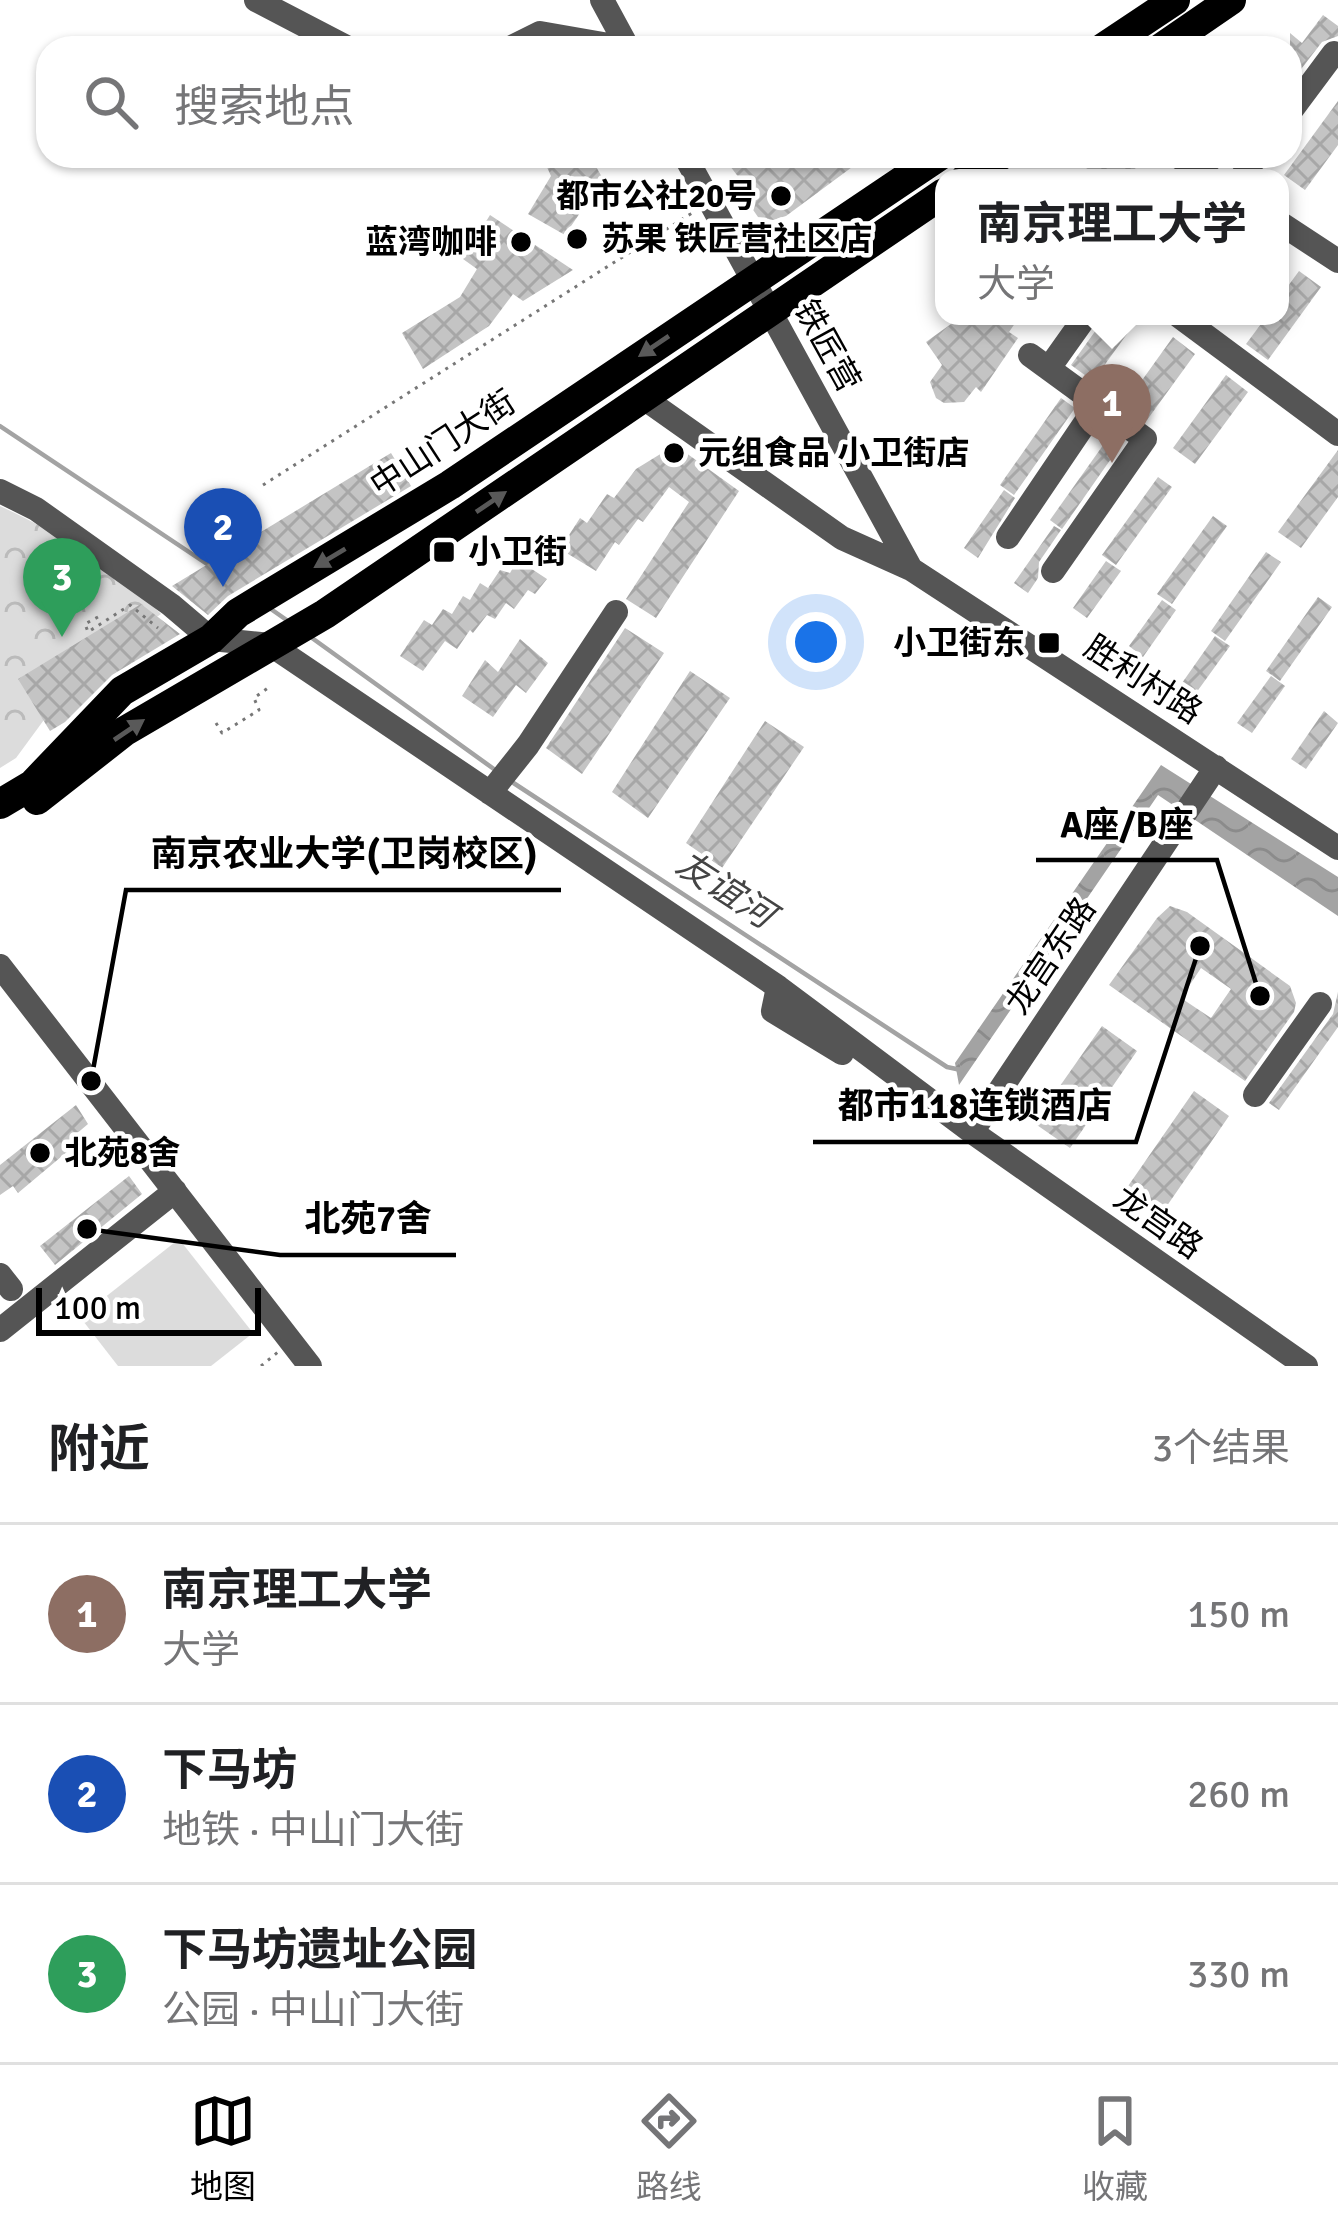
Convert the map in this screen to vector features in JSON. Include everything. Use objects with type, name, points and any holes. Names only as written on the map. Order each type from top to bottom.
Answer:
[{"type":"main road","points":[[1121,36],[1174,0]]},
{"type":"main road","points":[[1178,36],[1231,0]]},
{"type":"main road","name":"中山门大街","points":[[0,804],[32,785],[122,691],[211,639],[238,613],[450,485],[921,168]]},
{"type":"main road","points":[[0,822],[34,802],[125,731],[325,614],[935,199]]},
{"type":"street","points":[[256,0],[325,36]]},
{"type":"street","points":[[602,0],[621,36]]},
{"type":"street","points":[[1302,96],[1334,53]]},
{"type":"street","name":"铁匠营","points":[[692,168],[911,569]]},
{"type":"street","points":[[1289,229],[1338,261]]},
{"type":"street","points":[[1053,572],[1145,439],[1040,361],[1077,325]]},
{"type":"street","points":[[1191,325],[1338,434]]},
{"type":"street","name":"胜利村路","points":[[645,399],[842,538],[911,569],[1210,776],[1338,848]]},
{"type":"street","points":[[1008,537],[1097,404]]},
{"type":"street","points":[[0,491],[36,509],[211,639],[272,645]]},
{"type":"street","points":[[494,789],[616,612]]},
{"type":"street","name":"龙宫路","points":[[272,645],[494,789],[778,987],[972,1132],[1306,1366]]},
{"type":"street","name":"龙宫东路","points":[[972,1132],[1210,776]]},
{"type":"street","points":[[0,966],[310,1366]]},
{"type":"street","points":[[1256,1095],[1320,1004]]},
{"type":"street","points":[[0,1330],[175,1191]]},
{"type":"path","points":[[262,484],[710,201]]},
{"type":"path","points":[[98,617],[85,624],[88,632],[130,605],[158,628]]},
{"type":"path","points":[[216,723],[222,733],[259,710],[254,698],[268,688]]},
{"type":"green space","points":[[0,506],[86,553],[161,614],[82,668],[16,758],[0,768]]},
{"type":"green space","points":[[179,1239],[253,1333],[211,1366],[118,1366],[80,1317]]},
{"type":"water","points":[[1161,765],[1338,877],[1338,916],[1158,795],[959,1085],[955,1063]]},
{"type":"building","points":[[1323,15],[1338,26],[1338,36],[1322,42],[1302,68],[1302,43]]},
{"type":"building","points":[[1338,101],[1338,145],[1305,190],[1289,179],[1289,168],[1302,168],[1302,150]]},
{"type":"building","points":[[547,168],[597,168],[603,179],[565,235],[528,214],[551,176]]},
{"type":"building","name":"都市公社20号","points":[[732,168],[851,168],[786,216],[773,220],[758,217],[746,187]]},
{"type":"building","points":[[490,215],[573,270],[523,301],[513,294],[489,326],[423,369],[402,333],[460,297],[477,269],[463,259]]},
{"type":"building","points":[[1299,271],[1321,287],[1268,360],[1246,344],[1260,325],[1289,325],[1289,285]]},
{"type":"building","points":[[950,325],[1014,325],[1009,332],[1018,338],[981,392],[976,387],[964,402],[944,403],[936,398],[930,382],[942,365],[926,342]]},
{"type":"building","points":[[1100,325],[1133,325],[1093,381],[1071,365]]},
{"type":"building","points":[[1173,337],[1195,354],[1147,420],[1125,404]]},
{"type":"building","points":[[1226,375],[1248,392],[1195,464],[1173,448]]},
{"type":"building","points":[[1061,398],[1075,408],[1014,495],[1000,485]]},
{"type":"building","points":[[1111,434],[1122,443],[1062,529],[1050,520]]},
{"type":"building","points":[[675,445],[739,491],[656,618],[626,599],[689,502],[669,487],[643,522],[638,519],[619,545],[615,542],[596,571],[560,549],[580,518],[587,523],[607,494],[614,498],[636,469]]},
{"type":"building","points":[[1338,450],[1338,497],[1301,548],[1278,532]]},
{"type":"building","points":[[391,453],[411,486],[228,596],[208,615],[172,586]]},
{"type":"building","points":[[1158,477],[1172,487],[1116,565],[1102,555]]},
{"type":"building","points":[[1004,490],[1015,498],[978,558],[964,548]]},
{"type":"building","points":[[1213,516],[1227,526],[1172,604],[1157,594]]},
{"type":"building","points":[[1054,526],[1061,530],[1039,562],[1038,578],[1028,593],[1014,583]]},
{"type":"building","points":[[1266,552],[1281,562],[1225,641],[1211,631]]},
{"type":"building","points":[[518,560],[547,579],[535,594],[528,590],[514,609],[506,603],[495,619],[487,615],[457,649],[445,641],[423,671],[400,656],[424,620],[432,625],[443,609],[452,614],[463,596],[470,600],[480,583],[488,588],[500,570],[510,573]]},
{"type":"building","points":[[1106,561],[1121,571],[1087,618],[1073,608]]},
{"type":"building","points":[[1318,597],[1332,607],[1280,681],[1266,671]]},
{"type":"building","points":[[1162,600],[1176,610],[1143,657],[1129,646]]},
{"type":"building","points":[[141,604],[180,634],[112,675],[50,731],[18,679]]},
{"type":"building","points":[[625,628],[664,653],[582,774],[546,748]]},
{"type":"building","points":[[1215,636],[1230,646],[1196,693],[1182,683]]},
{"type":"building","points":[[520,639],[548,663],[526,693],[516,685],[493,717],[462,696],[485,660],[498,672]]},
{"type":"building","points":[[690,671],[730,698],[648,818],[612,792]]},
{"type":"building","points":[[1271,676],[1285,686],[1252,733],[1237,723]]},
{"type":"building","points":[[1324,711],[1338,723],[1306,769],[1291,759]]},
{"type":"building","points":[[765,721],[804,747],[722,868],[686,843]]},
{"type":"building","points":[[1170,906],[1187,912],[1290,986],[1294,1012],[1245,1081],[1109,985]],"holes":[[[1201,968],[1231,989],[1211,1018],[1181,998]]]},
{"type":"building","points":[[1338,992],[1338,1027],[1279,1110],[1269,1103],[1333,1014]]},
{"type":"building","points":[[1102,1026],[1137,1051],[1070,1148],[1034,1123]]},
{"type":"building","points":[[1194,1091],[1229,1116],[1162,1213],[1126,1189]]},
{"type":"building","name":"北苑8舍","points":[[76,1105],[88,1124],[75,1135],[80,1141],[18,1193],[13,1186],[0,1195],[0,1165]]},
{"type":"building","points":[[129,1176],[142,1194],[55,1265],[40,1246]]},
{"type":"waterway","name":"友谊河","points":[[0,426],[210,566]]},
{"type":"waterway","name":"友谊河","points":[[268,607],[288,621]]},
{"type":"waterway","name":"友谊河","points":[[312,638],[498,772]]},
{"type":"waterway","name":"友谊河","points":[[512,782],[947,1067],[961,1070]]},
{"type":"place","name":"都市公社20号","points":[[781,196]]},
{"type":"place","name":"苏果 铁匠营社区店","points":[[577,239]]},
{"type":"place","name":"蓝湾咖啡","points":[[521,242]]},
{"type":"place","name":"元组食品 小卫街店","points":[[674,453]]},
{"type":"place","name":"南京理工大学","points":[[1112,463]]},
{"type":"place","name":"小卫街","points":[[444,552]]},
{"type":"place","name":"下马坊","points":[[223,587]]},
{"type":"place","name":"下马坊遗址公园","points":[[62,637]]},
{"type":"place","name":"小卫街东","points":[[1049,643]]},
{"type":"place","name":"都市118连锁酒店","points":[[1200,946]]},
{"type":"place","name":"A座/B座","points":[[1260,996]]},
{"type":"place","name":"南京农业大学(卫岗校区)","points":[[91,1081]]},
{"type":"place","name":"北苑8舍","points":[[40,1153]]},
{"type":"place","name":"北苑7舍","points":[[87,1229]]}]
